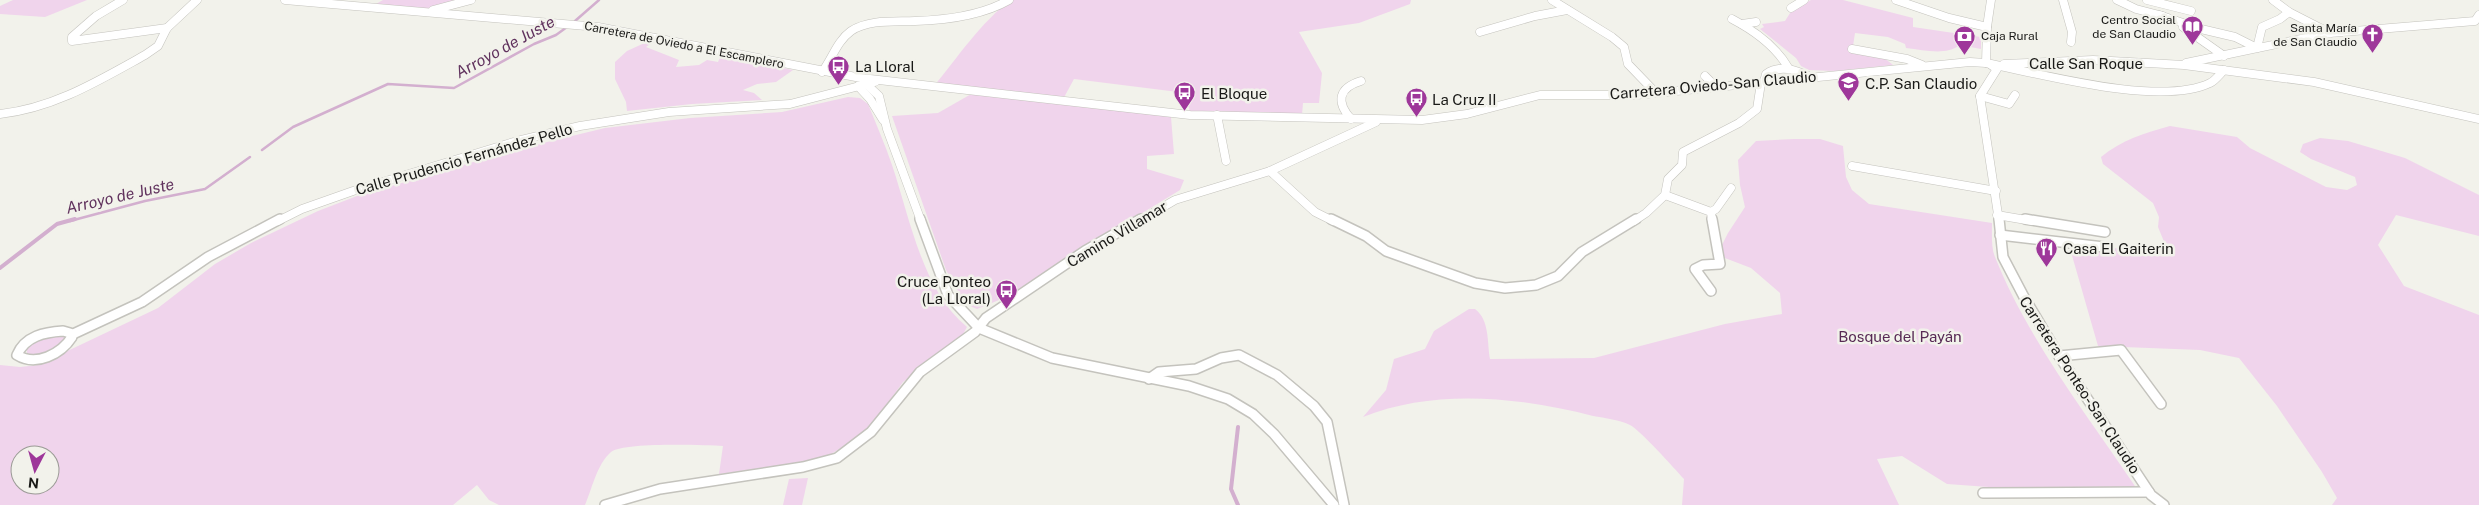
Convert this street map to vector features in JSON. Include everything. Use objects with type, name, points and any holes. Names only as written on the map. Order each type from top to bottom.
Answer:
[{"type":"street","points":[[123,0],[109,6],[83,26],[72,37],[72,41],[167,28]]},
{"type":"street","points":[[0,114],[28,111],[58,102],[158,46],[167,28],[196,0]]},
{"type":"street","name":"Carretera de Oviedo a El Escamplero","points":[[285,0],[598,27],[822,72]]},
{"type":"street","points":[[426,12],[471,0]]},
{"type":"street","points":[[822,72],[845,36],[860,28],[882,22],[928,20],[965,14],[995,8],[1009,0]]},
{"type":"street","points":[[1552,0],[1612,37],[1624,47],[1628,64],[1656,93]]},
{"type":"street","points":[[1791,8],[1804,0]]},
{"type":"street","points":[[1896,0],[1948,18],[1987,26]]},
{"type":"street","points":[[1988,63],[1987,26],[1991,0]]},
{"type":"street","points":[[2064,0],[2064,11],[2073,34],[2071,42]]},
{"type":"street","points":[[2147,0],[2191,11]]},
{"type":"street","points":[[2273,0],[2278,6],[2330,33]]},
{"type":"street","points":[[2120,1],[2136,9],[2159,14],[2195,28],[2239,38],[2257,48]]},
{"type":"street","points":[[1480,32],[1535,16],[1568,10]]},
{"type":"street","points":[[2257,48],[2262,27],[2280,19],[2289,12]]},
{"type":"street","points":[[2159,14],[2172,20],[2224,56]]},
{"type":"street","points":[[2184,65],[2187,62],[2330,33],[2441,25],[2474,21],[2479,15]]},
{"type":"street","points":[[1732,19],[1742,24],[1781,56],[1789,69]]},
{"type":"street","points":[[1742,24],[1756,22]]},
{"type":"street","points":[[1852,49],[1878,56],[1910,58],[1922,65]]},
{"type":"street","name":"Calle San Roque","points":[[1988,63],[2093,60],[2184,65]]},
{"type":"street","points":[[1988,63],[2116,88],[2175,92],[2211,83],[2224,70]]},
{"type":"street","points":[[1988,63],[1997,69],[1980,96],[2009,104],[2015,95]]},
{"type":"street","name":"Carretera Oviedo-San Claudio","points":[[1217,115],[1381,120],[1445,117],[1494,108],[1526,97],[1540,95],[1656,93],[1922,65],[1988,63]]},
{"type":"street","points":[[2184,65],[2314,82],[2479,119]]},
{"type":"street","points":[[1270,171],[1315,212],[1366,236],[1386,251],[1475,283],[1505,288],[1536,285],[1558,276],[1582,252],[1646,213],[1665,195],[1668,179],[1684,164],[1683,152],[1739,124],[1757,109],[1763,82],[1769,71],[1789,69],[1811,77]]},
{"type":"street","points":[[822,72],[840,76],[891,81]]},
{"type":"street","points":[[822,72],[844,82],[844,88],[833,94]]},
{"type":"street","points":[[840,76],[876,91]]},
{"type":"street","points":[[1705,76],[1716,87]]},
{"type":"street","name":"Calle Prudencio Fernández Pello","points":[[71,336],[100,324],[142,302],[208,256],[243,236],[302,209],[352,191],[517,141],[580,126],[669,112],[780,105],[833,94],[862,85],[891,81],[1161,113],[1217,115]]},
{"type":"street","points":[[1351,119],[1343,110],[1341,93],[1347,85],[1361,81]]},
{"type":"street","points":[[876,91],[889,84],[905,82]]},
{"type":"street","points":[[862,85],[876,102],[886,124],[948,295],[979,328],[1007,342],[1052,358],[1189,386],[1220,396],[1253,414],[1274,434],[1334,505]]},
{"type":"street","points":[[876,91],[876,102]]},
{"type":"street","points":[[833,94],[854,93],[863,95],[876,102]]},
{"type":"street","name":"Carretera Ponteo-San Claudio","points":[[1980,96],[1996,191],[1997,215],[2003,257],[2059,356],[2149,492],[2164,505]]},
{"type":"street","points":[[1217,115],[1226,161]]},
{"type":"street","name":"Camino Villamar","points":[[605,505],[660,489],[802,467],[837,458],[871,432],[920,372],[979,328],[986,318],[1085,251],[1175,200],[1270,171],[1381,120]]},
{"type":"street","points":[[1852,166],[1996,191]]},
{"type":"street","points":[[1711,212],[1716,209],[1731,188]]},
{"type":"street","points":[[1665,195],[1711,212]]},
{"type":"street","points":[[1711,212],[1720,264],[1703,265],[1695,269],[1711,291]]},
{"type":"street","points":[[1997,215],[2105,232]]},
{"type":"street","points":[[2000,235],[2104,247]]},
{"type":"street","points":[[63,331],[71,336],[69,343],[64,348],[46,356],[24,359],[17,355],[18,349],[36,336],[63,331]]},
{"type":"street","points":[[2059,356],[2121,350],[2161,404]]},
{"type":"street","points":[[1149,379],[1159,372],[1196,368],[1221,358],[1239,355],[1277,375],[1314,406],[1328,422],[1344,505]]},
{"type":"street","points":[[1983,493],[2149,492]]},
{"type":"green space","points":[[13,0],[87,0],[45,17],[0,14],[0,6]]},
{"type":"green space","points":[[383,0],[465,0],[430,9],[376,4]]},
{"type":"green space","points":[[1011,0],[1411,0],[1410,4],[1359,23],[1299,32],[1322,73],[1319,103],[1303,103],[1302,115],[1190,113],[1186,93],[1074,79],[1062,101],[934,86],[970,40]]},
{"type":"green space","points":[[1811,0],[1843,0],[1913,18],[1913,27],[1981,37],[1981,49],[1960,45],[1948,50],[1927,51],[1906,48],[1905,44],[1888,37],[1855,33],[1853,46],[1848,49],[1883,57],[1893,65],[1835,71],[1809,70],[1801,66],[1796,58],[1760,29],[1764,27],[1762,24],[1785,21],[1792,10]]},
{"type":"green space","points":[[649,41],[653,42],[646,47],[679,60],[676,67],[699,65],[707,60],[718,62],[721,55],[793,70],[776,82],[757,84],[743,90],[754,93],[762,100],[692,104],[627,111],[626,102],[615,79],[615,62],[627,51]]},
{"type":"green space","points":[[973,93],[1171,117],[1174,154],[1147,156],[1147,169],[1184,180],[1180,190],[1004,298],[977,309],[965,304],[946,270],[892,116],[938,113]]},
{"type":"green space","points":[[848,97],[860,98],[868,104],[889,157],[919,252],[928,273],[939,294],[952,312],[967,327],[962,336],[903,382],[875,421],[857,438],[831,454],[799,463],[719,474],[723,446],[647,445],[618,449],[611,452],[602,463],[585,505],[499,505],[489,500],[477,485],[453,505],[0,505],[0,365],[20,367],[38,365],[158,308],[215,264],[251,243],[318,211],[357,196],[518,149],[605,128],[690,118],[782,112]]},
{"type":"green space","points":[[2170,126],[2237,137],[2250,148],[2326,187],[2347,190],[2357,185],[2355,177],[2311,159],[2300,152],[2303,144],[2320,138],[2348,141],[2405,158],[2479,195],[2479,236],[2396,215],[2378,245],[2404,286],[2479,315],[2479,505],[2332,505],[2337,498],[2322,472],[2277,406],[2239,358],[2200,350],[2098,346],[2071,252],[2165,244],[2158,227],[2159,217],[2153,203],[2103,164],[2101,157],[2117,146],[2134,138]]},
{"type":"green space","name":"Bosque del Payán","points":[[1820,139],[1843,146],[1846,177],[1852,190],[1869,204],[1992,223],[1994,253],[2025,319],[2061,378],[2139,492],[2070,493],[1947,484],[1902,456],[1877,459],[1899,505],[1682,505],[1684,479],[1635,428],[1617,420],[1536,404],[1477,398],[1419,402],[1390,408],[1363,417],[1386,390],[1394,359],[1425,349],[1434,331],[1469,309],[1475,309],[1486,325],[1490,359],[1594,358],[1725,324],[1782,314],[1780,293],[1751,268],[1717,255],[1728,233],[1745,207],[1740,185],[1738,160],[1756,141]]},
{"type":"green space","points":[[64,336],[65,341],[52,350],[37,355],[27,353],[27,348],[40,339]]},
{"type":"green space","points":[[808,478],[802,505],[783,505],[789,479]]},
{"type":"waterway","name":"Arroyo de Juste","points":[[575,21],[599,0]]},
{"type":"waterway","name":"Arroyo de Juste","points":[[262,150],[293,127],[388,84],[454,88],[534,44],[556,35],[567,27]]},
{"type":"waterway","name":"Arroyo de Juste","points":[[70,221],[145,201],[205,189],[250,157]]},
{"type":"waterway","name":"Arroyo de Juste","points":[[0,268],[57,224],[75,219]]},
{"type":"waterway","points":[[1238,427],[1231,489],[1238,505]]},
{"type":"place","name":"Centro Social de San Claudio","points":[[2192,46]]},
{"type":"place","name":"Santa María de San Claudio","points":[[2373,54]]},
{"type":"place","name":"Caja Rural","points":[[1965,55]]},
{"type":"place","name":"La Lloral","points":[[839,85]]},
{"type":"place","name":"C.P. San Claudio","points":[[1849,102]]},
{"type":"place","name":"El Bloque","points":[[1185,112]]},
{"type":"place","name":"La Cruz II","points":[[1416,118]]},
{"type":"place","name":"Casa El Gaiterin","points":[[2047,267]]},
{"type":"place","name":"Cruce Ponteo (La Lloral)","points":[[1007,309]]}]
